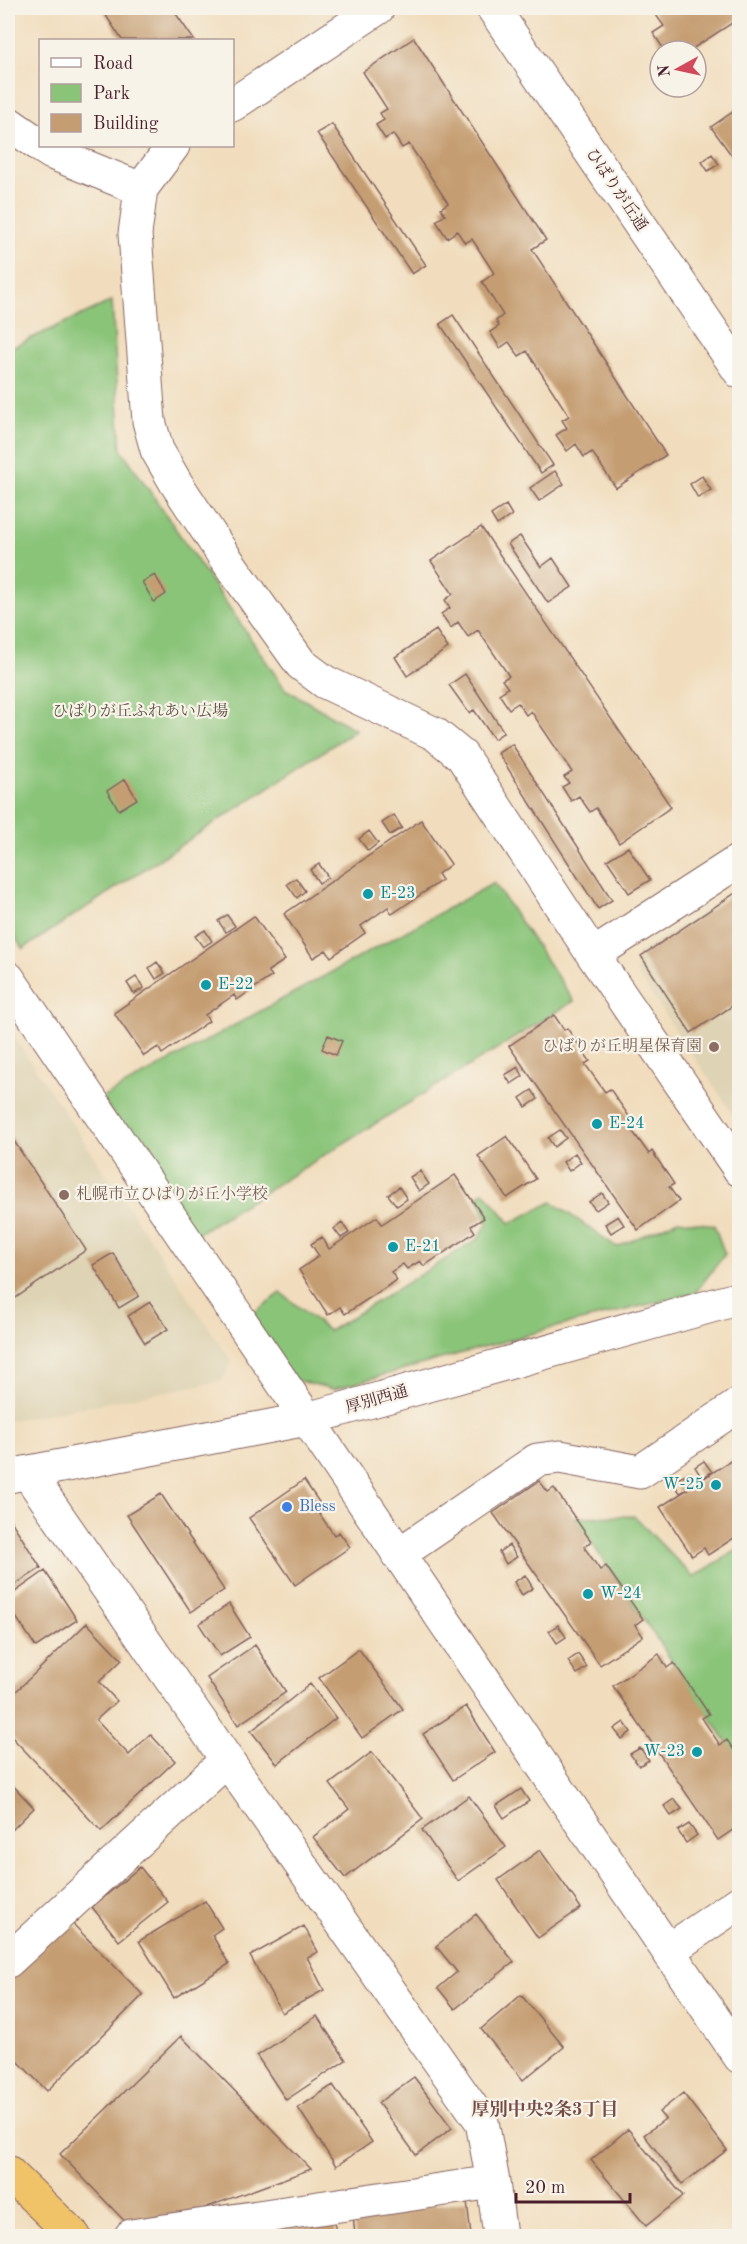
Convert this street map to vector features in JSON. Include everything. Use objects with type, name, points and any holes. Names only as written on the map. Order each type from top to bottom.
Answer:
[{"type":"highway","points":[[8,2172],[74,2236]]},
{"type":"street","points":[[234,104],[378,8]]},
{"type":"street","name":"ひばりが丘通","points":[[493,8],[740,372]]},
{"type":"street","points":[[8,123],[39,144]]},
{"type":"street","points":[[44,147],[52,153],[141,189]]},
{"type":"street","points":[[172,147],[141,189],[135,234],[149,421],[157,450],[224,556],[301,664],[325,682],[435,734],[462,756],[593,955],[740,1170]]},
{"type":"street","points":[[593,955],[740,860]]},
{"type":"street","points":[[8,978],[740,2057]]},
{"type":"street","name":"厚別西通","points":[[18,1475],[307,1419],[740,1298]]},
{"type":"street","points":[[398,1555],[537,1460],[560,1457],[640,1472],[740,1404]]},
{"type":"street","points":[[18,1475],[227,1760],[482,2122],[500,2236]]},
{"type":"street","points":[[8,1960],[227,1760]]},
{"type":"street","points":[[668,1951],[740,1902]]},
{"type":"street","points":[[131,2236],[493,2182]]},
{"type":"shaded area","name":"ひばりが丘明星保育園","points":[[739,888],[739,1123],[636,972],[638,954]]},
{"type":"shaded area","name":"札幌市立ひばりが丘小学校","points":[[8,1028],[232,1362],[222,1381],[8,1421]]},
{"type":"green space","name":"ひばりが丘ふれあい広場","points":[[112,301],[121,449],[285,689],[356,730],[23,949],[8,927],[8,349]]},
{"type":"green space","points":[[494,883],[574,1001],[195,1235],[102,1098]]},
{"type":"green space","points":[[484,1191],[510,1223],[552,1202],[617,1247],[678,1220],[714,1225],[725,1254],[695,1293],[552,1328],[334,1389],[295,1380],[241,1322],[281,1293],[329,1331],[478,1239],[488,1223],[478,1197]]},
{"type":"green space","points":[[634,1516],[693,1577],[739,1549],[739,1760],[574,1517]]},
{"type":"building","points":[[101,8],[172,8],[193,39],[121,39]]},
{"type":"building","points":[[651,8],[740,8],[737,11],[740,18],[708,39],[657,39],[653,33],[664,26]]},
{"type":"building","points":[[414,38],[546,240],[532,249],[666,455],[616,488],[592,452],[584,457],[576,444],[567,451],[556,435],[567,428],[562,420],[569,416],[527,351],[519,356],[509,342],[500,348],[490,332],[499,326],[496,321],[503,315],[482,282],[494,273],[472,239],[465,243],[457,231],[447,238],[436,221],[445,215],[441,208],[448,203],[409,144],[402,148],[393,134],[385,139],[376,125],[384,120],[380,113],[387,109],[363,72]]},
{"type":"building","points":[[740,107],[740,167],[711,127]]},
{"type":"building","points":[[332,124],[426,265],[412,274],[317,133]]},
{"type":"building","points":[[712,154],[719,164],[708,171],[702,162]]},
{"type":"building","points":[[453,315],[553,465],[541,473],[440,324]]},
{"type":"building","points":[[555,471],[564,484],[539,501],[530,488]]},
{"type":"building","points":[[702,476],[711,490],[698,498],[690,484]]},
{"type":"building","points":[[506,505],[512,515],[497,525],[491,515]]},
{"type":"building","points":[[481,527],[671,807],[619,843],[596,808],[590,812],[579,796],[571,801],[562,787],[569,783],[564,777],[572,772],[531,711],[526,715],[518,703],[509,709],[499,694],[508,688],[502,680],[509,676],[478,630],[468,637],[458,622],[451,628],[441,614],[450,608],[445,600],[453,594],[431,561]]},
{"type":"building","points":[[520,536],[541,567],[553,558],[572,587],[548,603],[508,544]]},
{"type":"building","points":[[155,575],[166,594],[154,602],[142,582]]},
{"type":"building","points":[[436,630],[448,648],[407,676],[395,657]]},
{"type":"building","points":[[465,674],[504,732],[494,739],[474,710],[469,713],[449,685]]},
{"type":"building","points":[[512,744],[612,900],[598,909],[498,753]]},
{"type":"building","points":[[125,779],[137,799],[119,810],[107,791]]},
{"type":"building","points":[[394,815],[402,828],[390,835],[382,823]]},
{"type":"building","name":"E-23","points":[[421,820],[451,864],[438,874],[442,880],[392,914],[388,907],[361,926],[365,933],[331,957],[326,950],[313,958],[284,914]]},
{"type":"building","points":[[369,831],[378,843],[368,851],[359,839]]},
{"type":"building","points":[[628,847],[650,880],[629,893],[607,860]]},
{"type":"building","points":[[319,864],[328,877],[319,883],[310,870]]},
{"type":"building","points":[[296,878],[305,891],[297,898],[287,884]]},
{"type":"building","name":"ひばりが丘明星保育園","points":[[740,890],[740,1001],[691,1033],[641,956]]},
{"type":"building","points":[[227,915],[235,926],[226,932],[218,921]]},
{"type":"building","name":"E-22","points":[[254,916],[285,960],[268,971],[272,976],[237,1000],[234,995],[205,1015],[209,1021],[162,1054],[158,1047],[144,1056],[114,1013]]},
{"type":"building","points":[[205,930],[212,941],[203,947],[195,936]]},
{"type":"building","points":[[157,962],[165,973],[156,979],[149,968]]},
{"type":"building","points":[[136,977],[144,988],[134,994],[127,983]]},
{"type":"building","name":"E-24","points":[[554,1015],[564,1030],[567,1028],[590,1061],[585,1064],[605,1092],[610,1089],[633,1122],[628,1125],[649,1154],[652,1151],[674,1184],[669,1187],[679,1201],[638,1230],[509,1046]]},
{"type":"building","points":[[328,1035],[342,1041],[336,1055],[322,1049]]},
{"type":"building","points":[[518,1067],[523,1076],[511,1084],[505,1075]]},
{"type":"building","points":[[532,1090],[538,1099],[526,1107],[520,1098]]},
{"type":"building","points":[[560,1130],[566,1138],[554,1147],[548,1138]]},
{"type":"building","points":[[8,1132],[86,1250],[8,1303]]},
{"type":"building","points":[[507,1136],[536,1179],[507,1198],[478,1156]]},
{"type":"building","points":[[575,1153],[581,1162],[569,1171],[563,1162]]},
{"type":"building","points":[[420,1171],[429,1184],[419,1191],[410,1177]]},
{"type":"building","name":"E-21","points":[[455,1175],[484,1218],[471,1226],[475,1232],[424,1266],[420,1261],[407,1269],[403,1264],[391,1272],[397,1280],[345,1314],[340,1307],[328,1315],[299,1270],[319,1256],[311,1244],[322,1237],[329,1249],[377,1217],[382,1224]]},
{"type":"building","points":[[399,1187],[407,1199],[397,1206],[388,1195]]},
{"type":"building","points":[[602,1193],[608,1202],[596,1210],[589,1202]]},
{"type":"building","points":[[618,1216],[624,1225],[611,1233],[605,1224]]},
{"type":"building","points":[[342,1223],[349,1233],[341,1238],[334,1229]]},
{"type":"building","points":[[113,1253],[139,1296],[119,1308],[93,1265]]},
{"type":"building","points":[[150,1302],[168,1329],[145,1343],[128,1316]]},
{"type":"building","name":"W-25","points":[[735,1458],[740,1464],[740,1534],[708,1555],[704,1548],[692,1556],[660,1507],[688,1489],[680,1493],[673,1482],[684,1475],[692,1486]]},
{"type":"building","points":[[704,1461],[712,1472],[702,1478],[695,1467]]},
{"type":"building","points":[[304,1480],[319,1502],[314,1506],[334,1535],[339,1532],[350,1547],[295,1585],[249,1518]]},
{"type":"building","name":"W-24","points":[[539,1481],[548,1492],[554,1488],[591,1541],[584,1547],[600,1570],[606,1566],[643,1619],[635,1625],[643,1636],[600,1665],[493,1513]]},
{"type":"building","points":[[161,1494],[224,1590],[191,1612],[127,1515]]},
{"type":"building","points":[[8,1516],[41,1568],[8,1589]]},
{"type":"building","points":[[509,1545],[517,1557],[506,1564],[499,1552]]},
{"type":"building","points":[[45,1571],[77,1620],[36,1647],[8,1605],[8,1597]]},
{"type":"building","points":[[525,1575],[533,1588],[522,1595],[514,1582]]},
{"type":"building","points":[[229,1604],[250,1637],[220,1656],[199,1624]]},
{"type":"building","points":[[87,1623],[122,1660],[99,1682],[117,1701],[96,1720],[129,1755],[150,1734],[175,1761],[101,1831],[8,1733],[8,1699]]},
{"type":"building","points":[[558,1625],[566,1637],[557,1643],[549,1631]]},
{"type":"building","points":[[255,1645],[286,1692],[238,1725],[207,1678]]},
{"type":"building","points":[[359,1649],[403,1709],[362,1738],[319,1678]]},
{"type":"building","points":[[578,1654],[587,1667],[577,1674],[568,1661]]},
{"type":"building","name":"W-23","points":[[659,1654],[667,1668],[674,1663],[709,1714],[702,1718],[720,1745],[727,1740],[740,1759],[740,1825],[718,1840],[613,1686]]},
{"type":"building","points":[[310,1684],[336,1718],[277,1764],[251,1731]]},
{"type":"building","points":[[466,1706],[495,1752],[453,1780],[423,1734]]},
{"type":"building","points":[[624,1722],[631,1732],[622,1739],[614,1729]]},
{"type":"building","points":[[640,1748],[649,1760],[639,1766],[630,1754]]},
{"type":"building","points":[[372,1752],[423,1819],[345,1878],[313,1837],[349,1809],[330,1784]]},
{"type":"building","points":[[8,1780],[34,1808],[8,1834]]},
{"type":"building","points":[[521,1789],[529,1801],[504,1818],[496,1806]]},
{"type":"building","points":[[469,1796],[506,1847],[458,1881],[422,1830]]},
{"type":"building","points":[[674,1799],[682,1809],[671,1816],[664,1806]]},
{"type":"building","points":[[689,1824],[697,1835],[686,1843],[678,1831]]},
{"type":"building","points":[[540,1850],[581,1908],[538,1938],[498,1880]]},
{"type":"building","points":[[140,1867],[168,1902],[119,1941],[92,1907]]},
{"type":"building","points":[[205,1901],[222,1928],[212,1935],[229,1964],[174,1998],[139,1941]]},
{"type":"building","points":[[476,1914],[514,1962],[455,2009],[438,1988],[457,1972],[436,1946]]},
{"type":"building","points":[[67,1918],[143,1995],[47,2091],[8,2051],[8,1978]]},
{"type":"building","points":[[304,1926],[318,1952],[307,1957],[324,1990],[282,2013],[250,1956]]},
{"type":"building","points":[[521,1995],[564,2047],[523,2080],[481,2029]]},
{"type":"building","points":[[317,2016],[346,2060],[286,2100],[257,2056]]},
{"type":"building","points":[[181,2036],[311,2169],[136,2233],[60,2154]]},
{"type":"building","points":[[414,2077],[452,2128],[416,2155],[378,2103]]},
{"type":"building","points":[[333,2085],[372,2142],[336,2166],[298,2108]]},
{"type":"building","points":[[683,2093],[727,2150],[682,2184],[644,2135],[665,2119],[659,2112]]},
{"type":"building","points":[[628,2129],[683,2196],[646,2226],[591,2160]]},
{"type":"building","points":[[467,2201],[471,2236],[355,2236],[353,2214]]},
{"type":"building","points":[[334,2219],[336,2236],[265,2236],[264,2227]]},
{"type":"place","name":"E-23","points":[[368,894]]},
{"type":"place","name":"E-22","points":[[206,985]]},
{"type":"place","name":"ひばりが丘明星保育園","points":[[714,1047]]},
{"type":"place","name":"E-24","points":[[597,1124]]},
{"type":"place","name":"札幌市立ひばりが丘小学校","points":[[64,1195]]},
{"type":"place","name":"E-21","points":[[393,1247]]},
{"type":"place","name":"W-25","points":[[716,1485]]},
{"type":"place","name":"Bless","points":[[287,1507]]},
{"type":"place","name":"W-24","points":[[588,1594]]},
{"type":"place","name":"W-23","points":[[697,1752]]},
{"type":"district","name":"厚別中央2条3丁目","points":[[545,2110]]}]
